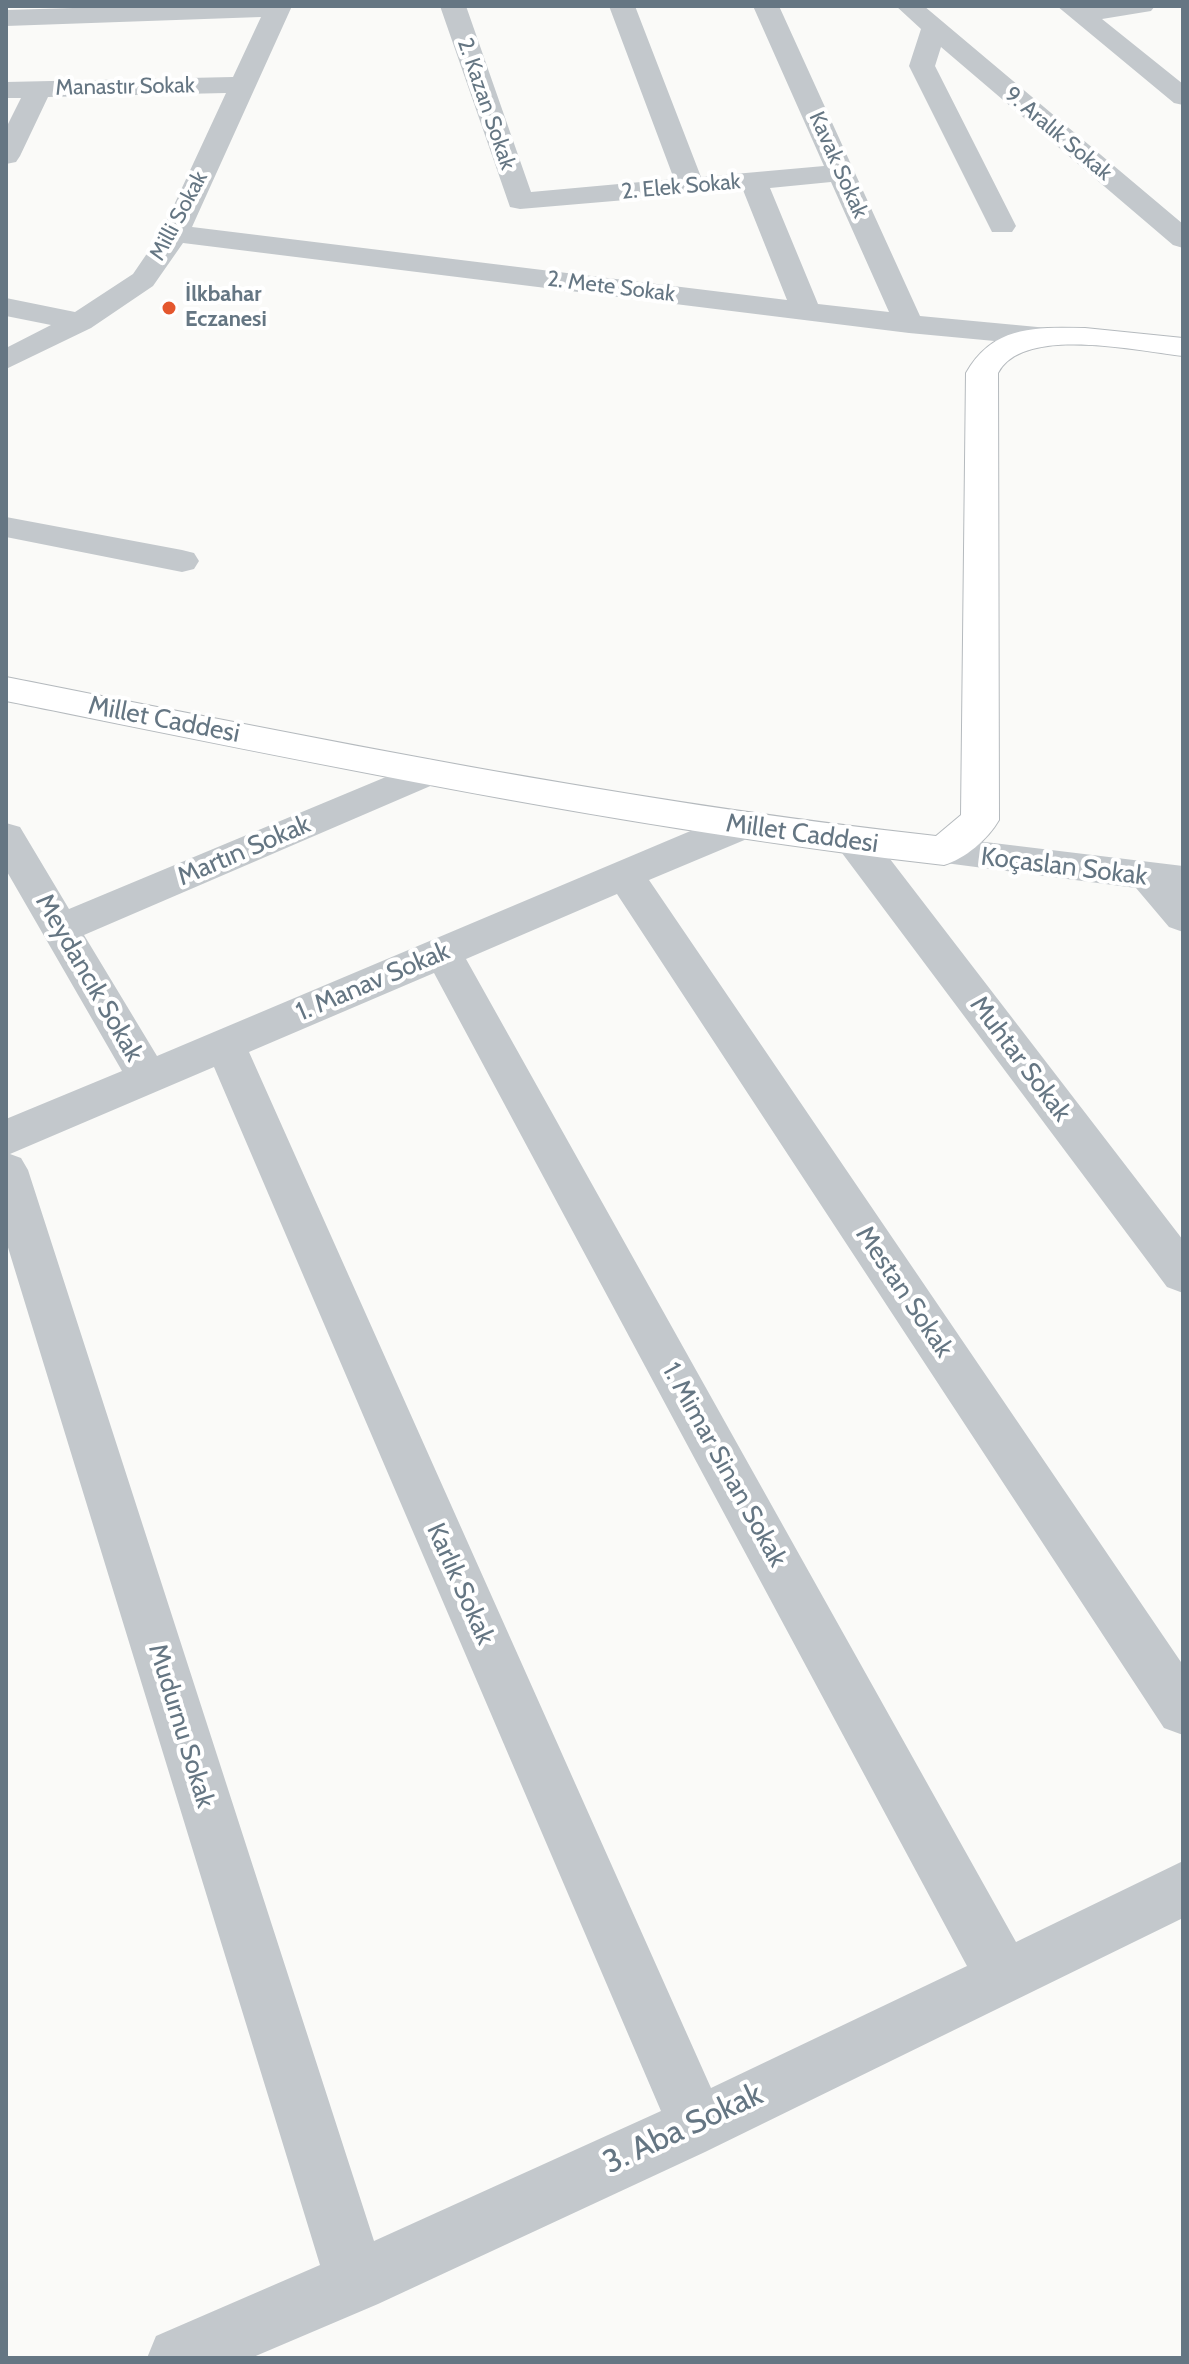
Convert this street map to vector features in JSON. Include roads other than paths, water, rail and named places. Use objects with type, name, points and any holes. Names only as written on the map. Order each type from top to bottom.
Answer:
[{"type":"main road","points":[[944,851],[980,820],[982,373],[996,352],[1013,342],[1048,337],[1183,347]]},
{"type":"main road","points":[[1138,343],[1183,338]]},
{"type":"main road","name":"Millet Caddesi","points":[[6,689],[429,772],[740,826],[856,843],[944,851]]},
{"type":"street","name":"2. Kazan Sokak","points":[[453,6],[520,201]]},
{"type":"street","points":[[622,6],[690,186]]},
{"type":"street","name":"Kavak Sokak","points":[[766,6],[909,324]]},
{"type":"street","name":"9. Aralık Sokak","points":[[909,6],[1183,239]]},
{"type":"street","points":[[1076,10],[1142,6]]},
{"type":"street","points":[[6,18],[42,11],[278,7]]},
{"type":"street","name":"Milli Sokak","points":[[6,360],[80,322],[143,280],[175,233],[278,7]]},
{"type":"street","points":[[1076,10],[1183,97]]},
{"type":"street","points":[[934,29],[922,66],[1002,226]]},
{"type":"street","name":"Manastır Sokak","points":[[6,90],[245,85]]},
{"type":"street","points":[[6,156],[39,89]]},
{"type":"street","name":"2. Elek Sokak","points":[[520,201],[843,173]]},
{"type":"street","points":[[753,180],[806,311]]},
{"type":"street","name":"2. Mete Sokak","points":[[175,233],[909,324],[1048,337]]},
{"type":"street","points":[[6,307],[80,322]]},
{"type":"street","points":[[6,527],[182,561]]},
{"type":"street","name":"Martın Sokak","points":[[60,929],[429,772]]},
{"type":"street","name":"1. Manav Sokak","points":[[6,1138],[740,826]]},
{"type":"street","name":"Meydancık Sokak","points":[[6,837],[148,1078]]},
{"type":"street","name":"Muhtar Sokak","points":[[856,843],[1183,1274]]},
{"type":"street","name":"Koçaslan Sokak","points":[[944,851],[1166,880]]},
{"type":"street","name":"Mestan Sokak","points":[[625,875],[1183,1710]]},
{"type":"street","points":[[1166,880],[1183,917]]},
{"type":"street","name":"1. Mimar Sinan Sokak","points":[[443,953],[1005,1978]]},
{"type":"street","name":"Karlık Sokak","points":[[225,1045],[696,2123]]},
{"type":"street","name":"Mudurnu Sokak","points":[[6,1170],[356,2282]]},
{"type":"street","name":"3. Aba Sokak","points":[[178,2358],[356,2282],[1005,1978],[1183,1889]]},
{"type":"place","name":"İlkbahar Eczanesi","points":[[169,308]]}]
